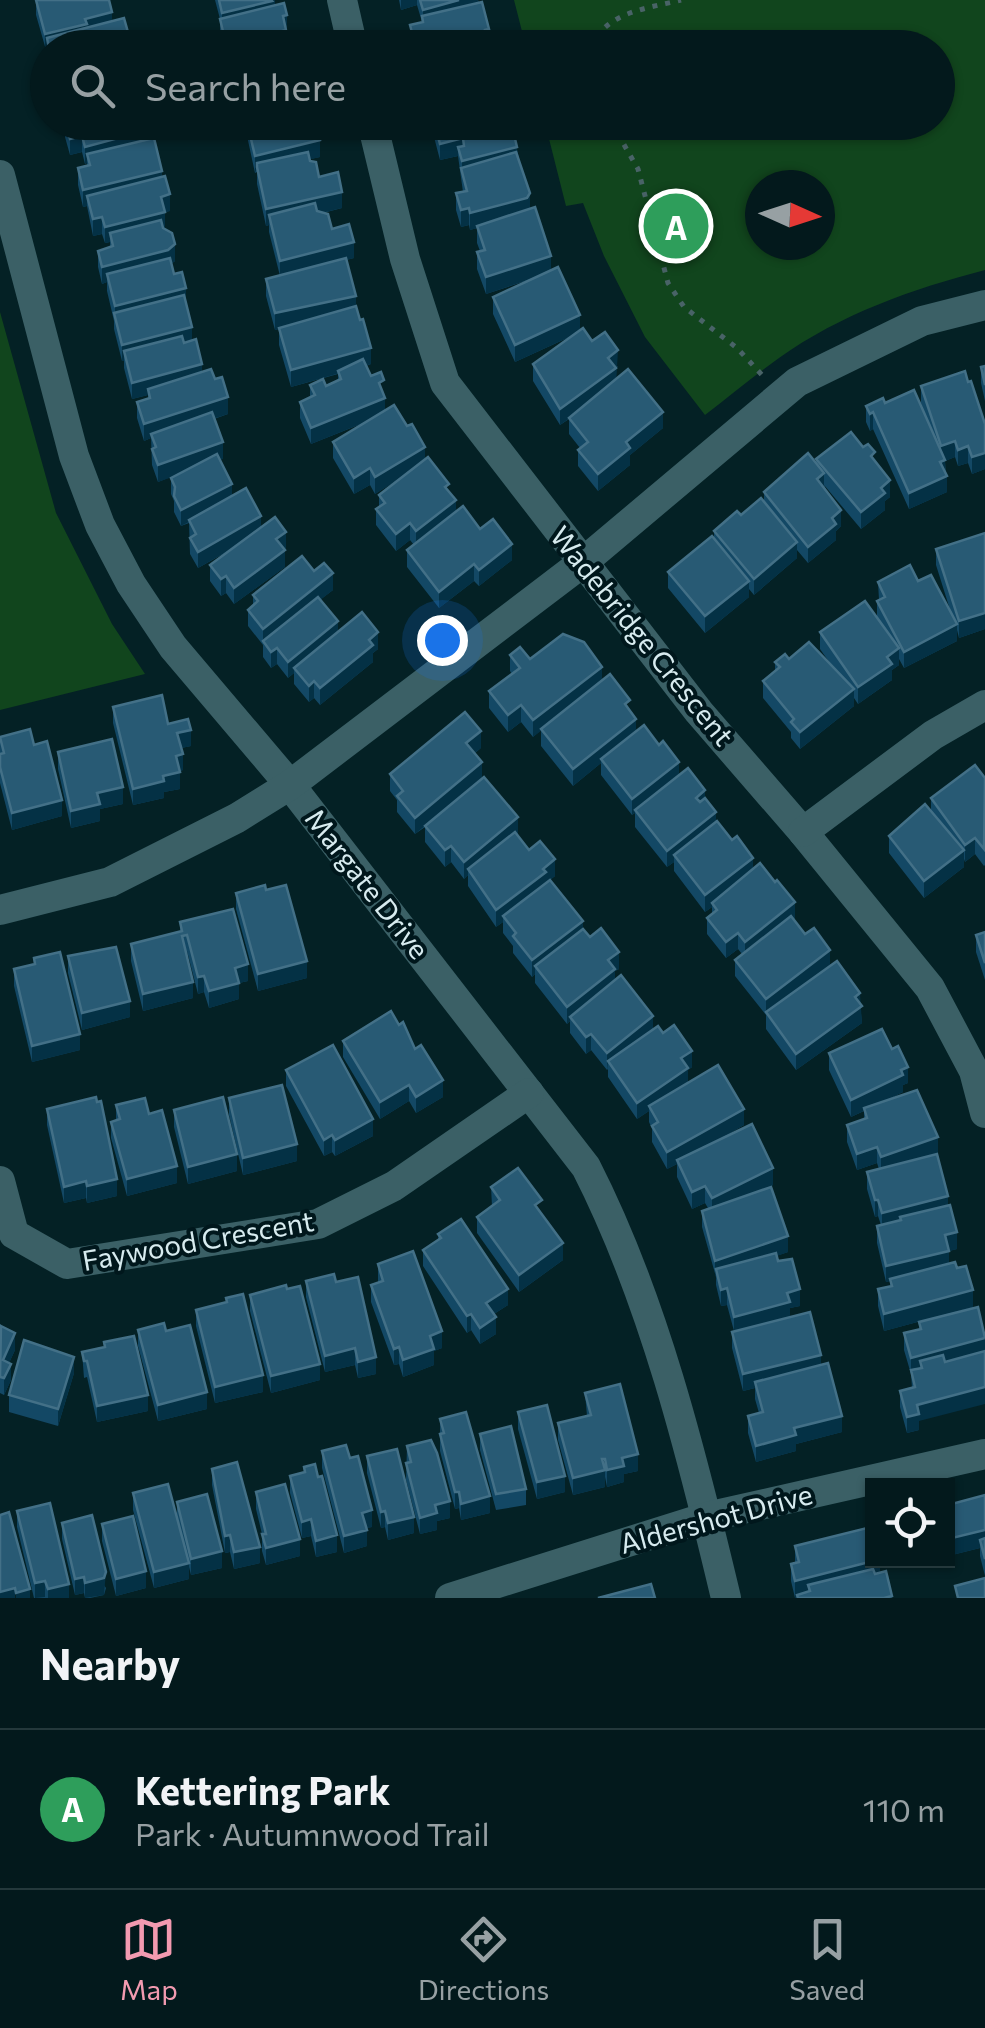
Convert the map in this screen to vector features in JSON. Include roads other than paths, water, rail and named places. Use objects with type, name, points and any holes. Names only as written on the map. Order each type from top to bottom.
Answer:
[{"type":"street","points":[[342,0],[349,30]]},
{"type":"street","name":"Wadebridge Crescent","points":[[376,140],[405,259],[445,383],[699,712],[930,988],[979,1069],[985,1112]]},
{"type":"street","name":"Margate Drive","points":[[0,176],[74,456],[100,525],[131,584],[173,646],[290,785],[586,1168],[612,1218],[637,1277],[707,1517],[726,1598]]},
{"type":"street","points":[[0,910],[110,882],[237,818],[290,785],[582,563],[797,382],[922,321],[985,305]]},
{"type":"street","points":[[803,832],[934,735],[985,705]]},
{"type":"street","name":"Faywood Crescent","points":[[0,1181],[14,1234],[67,1264],[318,1224],[394,1186],[529,1093]]},
{"type":"street","name":"Aldershot Drive","points":[[450,1598],[707,1517],[985,1454]]},
{"type":"place","name":"Kettering Park","points":[[676,226]]}]
